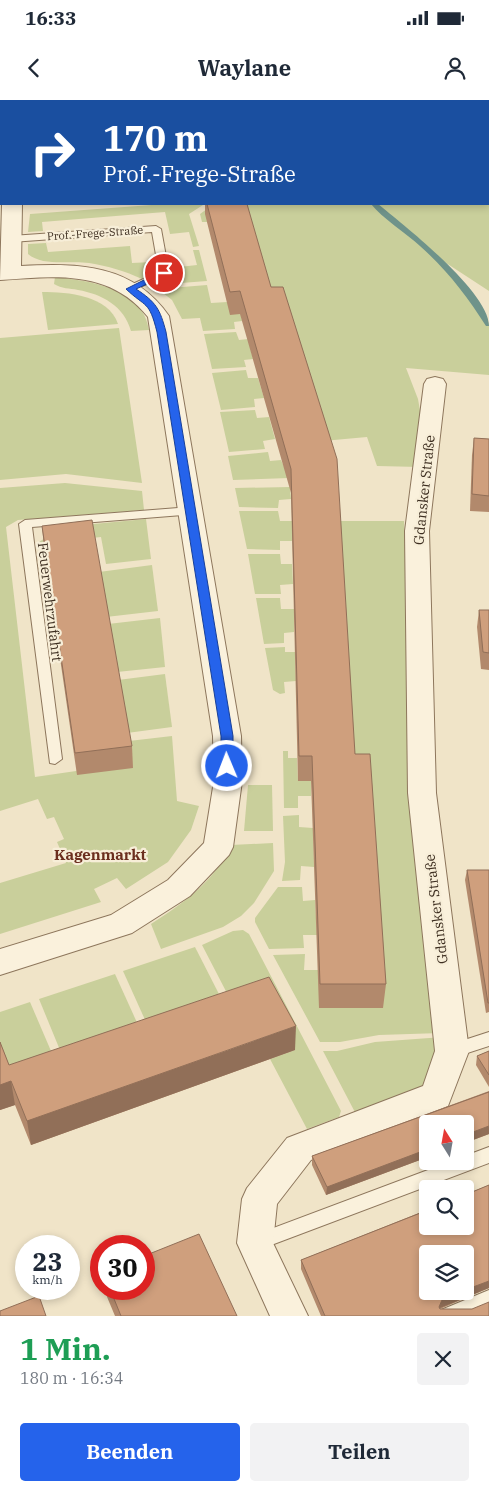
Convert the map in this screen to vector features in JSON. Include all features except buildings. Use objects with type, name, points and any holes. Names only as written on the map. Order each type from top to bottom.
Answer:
[{"type":"street","points":[[0,962],[121,924],[178,888],[218,847],[228,781],[227,736],[158,316],[149,301],[119,282],[99,274],[70,270],[5,273],[11,239],[12,205]]},
{"type":"street","name":"Gdansker Straße","points":[[255,1243],[260,1199],[299,1149],[436,1096],[452,1051],[422,793],[417,531],[435,384]]},
{"type":"street","points":[[255,1243],[289,1316]]},
{"type":"lane","name":"Prof.-Frege-Straße","points":[[11,239],[156,229],[164,273],[130,289]]},
{"type":"lane","name":"Feuerwehrzufahrt","points":[[55,760],[25,524],[191,511]]},
{"type":"lane","points":[[452,1051],[489,1039]]},
{"type":"lane","points":[[255,1243],[489,1155]]},
{"type":"lane","points":[[448,1316],[489,1299]]},
{"type":"green space","points":[[152,205],[203,205],[189,214],[199,246],[193,247],[189,232],[170,234],[165,212],[42,222],[43,231],[28,232],[30,214]]},
{"type":"green space","points":[[233,205],[489,205],[489,291],[440,259],[476,300],[489,324],[489,375],[406,368],[418,399],[423,428],[420,467],[377,466],[367,437],[323,441],[207,222],[202,222],[200,214],[207,209]]},
{"type":"green space","points":[[46,243],[48,252],[130,246],[132,263],[152,262],[154,271],[142,279],[123,271],[103,266],[82,262],[49,262],[34,258],[28,254],[28,244]]},
{"type":"green space","points":[[193,250],[199,250],[207,281],[168,284],[178,276],[179,267],[197,265]]},
{"type":"green space","points":[[55,277],[99,284],[126,296],[137,305],[145,316],[149,330],[131,331],[123,315],[111,303],[87,292],[57,286],[54,284]]},
{"type":"green space","points":[[207,285],[211,303],[227,302],[241,314],[242,321],[234,322],[235,329],[203,331],[200,318],[182,319],[172,300],[158,289]]},
{"type":"green space","points":[[42,292],[75,294],[96,301],[113,314],[118,324],[48,330]]},
{"type":"green space","points":[[119,328],[142,483],[66,474],[0,480],[0,338]]},
{"type":"green space","points":[[236,332],[239,340],[248,339],[253,359],[244,360],[246,367],[212,369],[204,334]]},
{"type":"green space","points":[[246,370],[248,378],[258,378],[264,398],[254,399],[255,407],[221,410],[212,373]]},
{"type":"green space","points":[[255,410],[257,418],[269,417],[275,439],[263,441],[265,449],[229,452],[220,412]]},
{"type":"green space","points":[[268,452],[270,461],[281,460],[289,478],[233,480],[228,456]]},
{"type":"green space","points":[[65,483],[142,491],[144,510],[18,520],[6,527],[35,777],[76,771],[129,741],[172,736],[177,801],[199,806],[191,830],[168,862],[126,889],[117,878],[94,889],[101,902],[0,934],[0,883],[66,863],[57,842],[64,839],[54,817],[47,819],[38,799],[0,811],[0,488]]},
{"type":"green space","points":[[290,487],[291,499],[279,500],[278,508],[239,507],[235,488]]},
{"type":"green space","points":[[239,511],[278,511],[280,521],[292,521],[292,541],[280,541],[280,550],[247,549]]},
{"type":"green space","points":[[146,519],[151,559],[106,564],[101,537],[36,544],[62,527]]},
{"type":"green space","points":[[338,521],[404,521],[414,720],[441,1033],[379,1035],[340,1042],[320,1042],[273,955],[305,954],[304,970],[318,970],[353,779]]},
{"type":"green space","points":[[248,554],[280,554],[281,564],[292,564],[293,584],[280,585],[281,594],[255,594]]},
{"type":"green space","points":[[152,565],[158,611],[106,617],[99,572]]},
{"type":"green space","points":[[256,598],[280,598],[281,609],[294,609],[294,632],[284,633],[284,643],[264,644]]},
{"type":"green space","points":[[160,618],[165,667],[117,672],[108,624]]},
{"type":"green space","points":[[285,647],[285,652],[295,652],[296,681],[284,682],[285,693],[280,694],[273,690],[265,648]]},
{"type":"green space","points":[[165,674],[172,727],[127,733],[118,680]]},
{"type":"green space","points":[[283,751],[288,751],[288,758],[297,758],[298,781],[311,781],[311,796],[298,796],[298,808],[284,808]]},
{"type":"green space","points":[[248,785],[272,785],[273,831],[244,831]]},
{"type":"green space","points":[[299,815],[299,827],[313,828],[314,867],[301,866],[300,880],[282,881],[285,862],[283,816]]},
{"type":"green space","points":[[273,843],[274,871],[254,903],[241,916],[223,927],[161,949],[151,924],[197,890],[216,870],[231,845]]},
{"type":"green space","points":[[278,887],[302,887],[303,901],[315,900],[317,935],[303,935],[304,948],[269,949],[255,922],[255,918]]},
{"type":"green space","points":[[243,930],[249,934],[341,1111],[339,1117],[307,1129],[270,1059],[295,1050],[230,999],[202,945],[233,931]]},
{"type":"green space","points":[[195,947],[221,998],[146,1022],[123,971]]},
{"type":"green space","points":[[115,974],[139,1027],[62,1055],[39,999]]},
{"type":"green space","points":[[30,1002],[54,1058],[13,1089],[0,1056],[0,1012]]},
{"type":"green space","points":[[443,1037],[426,1091],[358,1118],[323,1051],[337,1051],[375,1042]]},
{"type":"waterway","points":[[375,205],[438,258],[465,289],[489,324]]},
{"type":"district","name":"Kagenmarkt","points":[[100,854]]},
{"type":"route","points":[[164,273],[130,289],[149,301],[158,316],[227,736],[227,766]]}]
